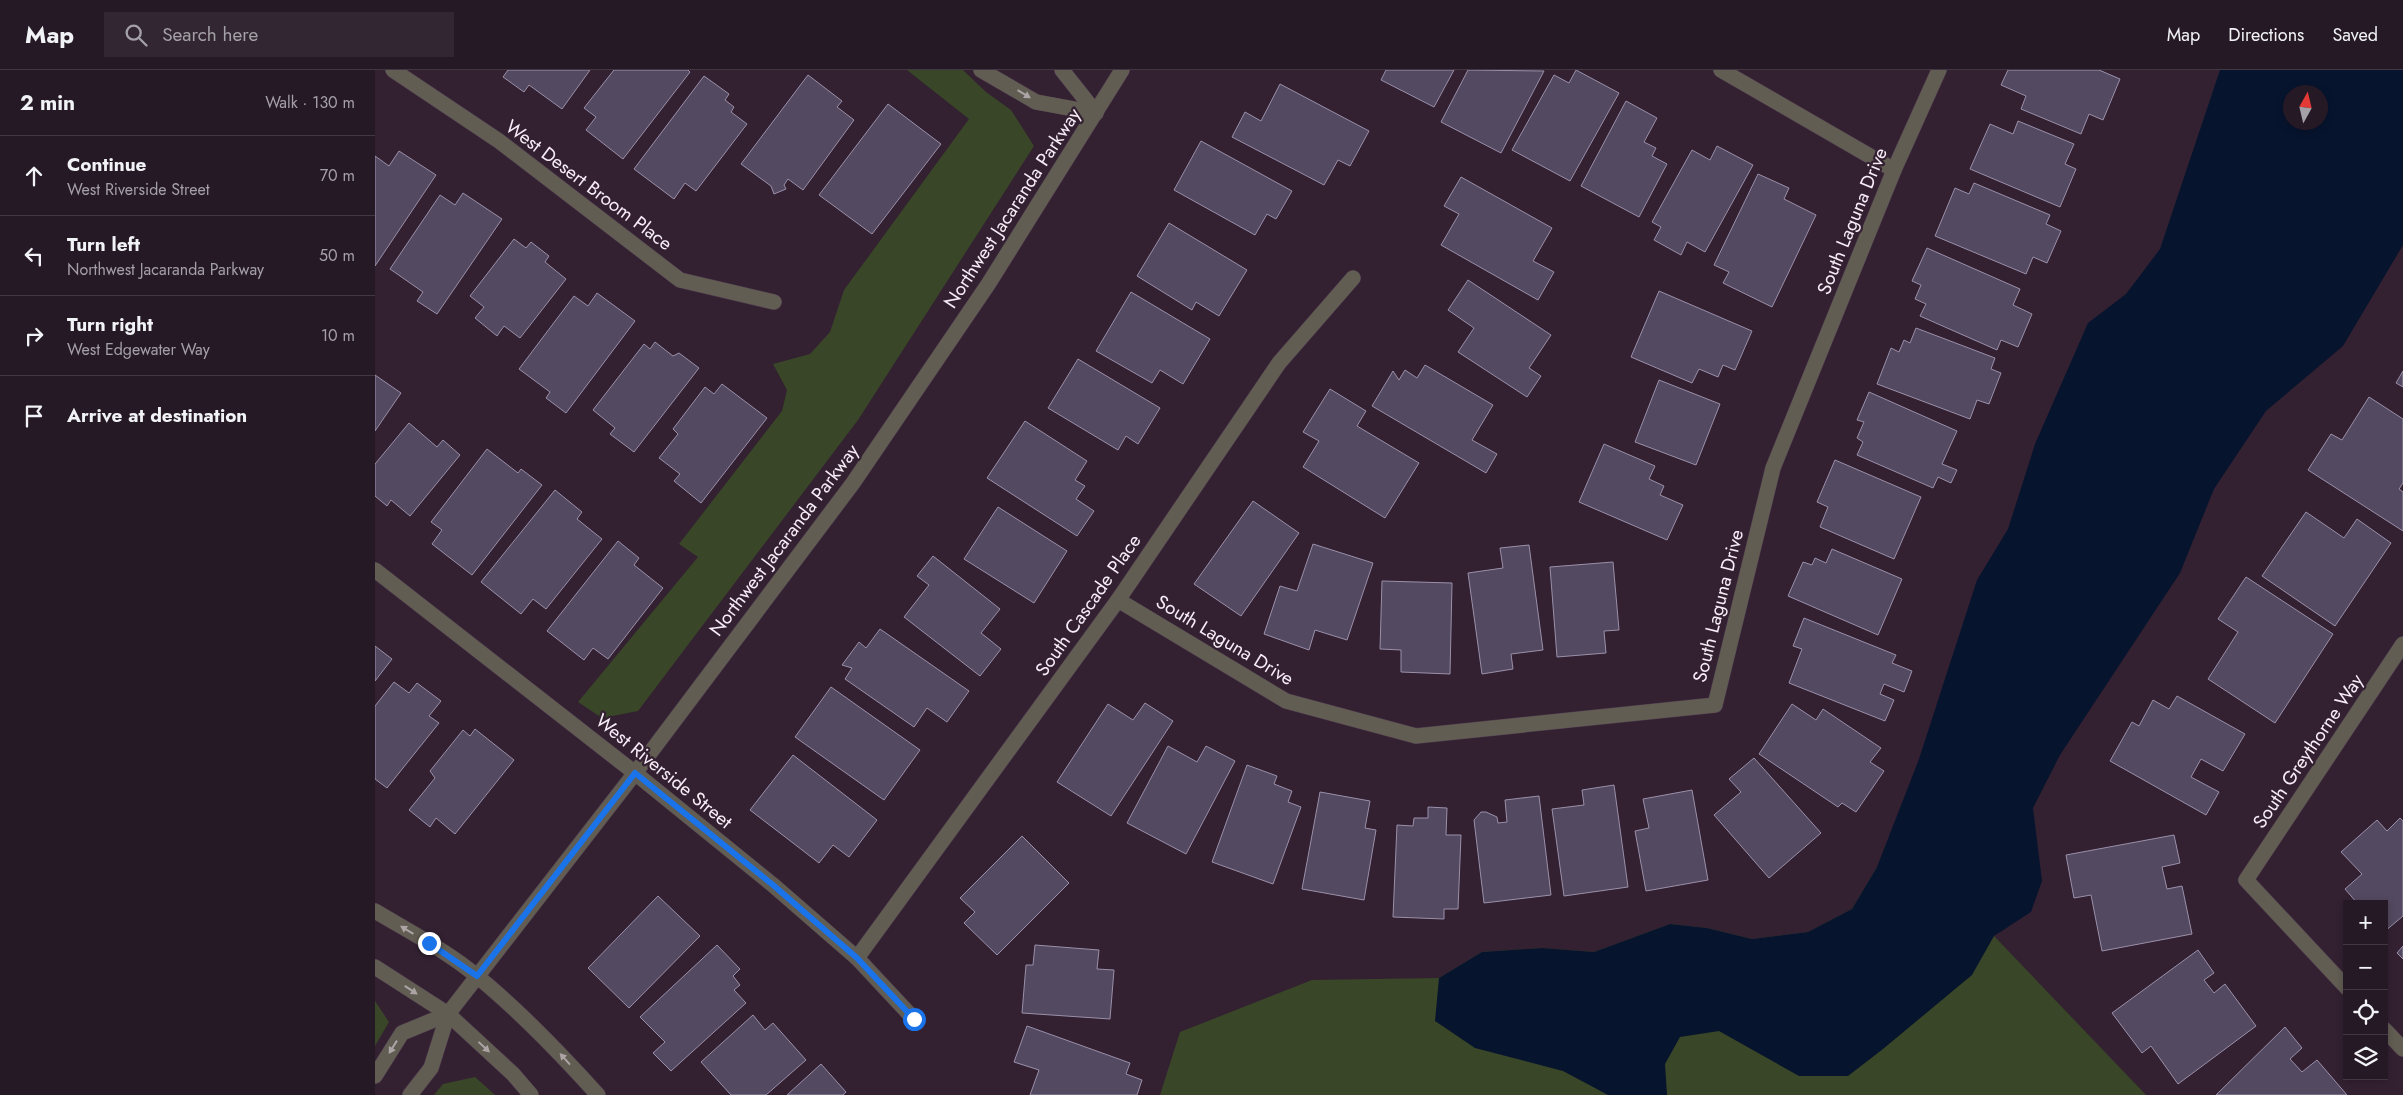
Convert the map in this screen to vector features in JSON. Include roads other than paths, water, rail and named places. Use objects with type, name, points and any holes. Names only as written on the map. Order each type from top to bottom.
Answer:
[{"type":"street","name":"West Desert Broom Place","points":[[393,70],[499,141],[680,280],[774,302]]},
{"type":"street","points":[[981,70],[1036,102],[1096,113]]},
{"type":"street","points":[[1061,70],[1096,113]]},
{"type":"street","name":"Northwest Jacaranda Parkway","points":[[448,1014],[635,773],[853,483],[989,283],[1122,70]]},
{"type":"street","points":[[1721,70],[1894,170]]},
{"type":"street","name":"South Laguna Drive","points":[[1118,600],[1286,701],[1416,736],[1715,704],[1773,468],[1894,170],[1939,70]]},
{"type":"street","name":"South Cascade Place","points":[[857,958],[1118,600],[1279,363],[1353,278]]},
{"type":"street","name":"West Riverside Street","points":[[375,570],[635,773],[773,885],[857,958],[914,1019]]},
{"type":"street","name":"South Greythorne Way","points":[[2343,984],[2246,880],[2403,644]]},
{"type":"street","points":[[375,911],[429,943],[477,976],[544,1036],[598,1095]]},
{"type":"street","points":[[375,967],[448,1014],[513,1074],[531,1095]]},
{"type":"street","points":[[375,1076],[402,1032],[448,1014]]},
{"type":"street","points":[[411,1095],[431,1068],[448,1014]]},
{"type":"street","points":[[2388,1033],[2403,1049]]},
{"type":"water","points":[[2220,70],[2403,70],[2403,245],[2343,346],[2266,411],[2214,489],[2180,573],[2060,755],[2033,808],[2042,881],[2031,912],[1994,936],[1972,975],[1848,1076],[1799,1076],[1719,1031],[1680,1037],[1665,1064],[1667,1095],[1608,1095],[1563,1071],[1475,1048],[1435,1021],[1439,978],[1482,952],[1542,948],[1594,952],[1670,924],[1707,928],[1752,939],[1808,932],[1852,909],[1877,867],[1919,759],[1977,580],[2008,529],[2035,444],[2088,323],[2126,294],[2160,249]]}]
